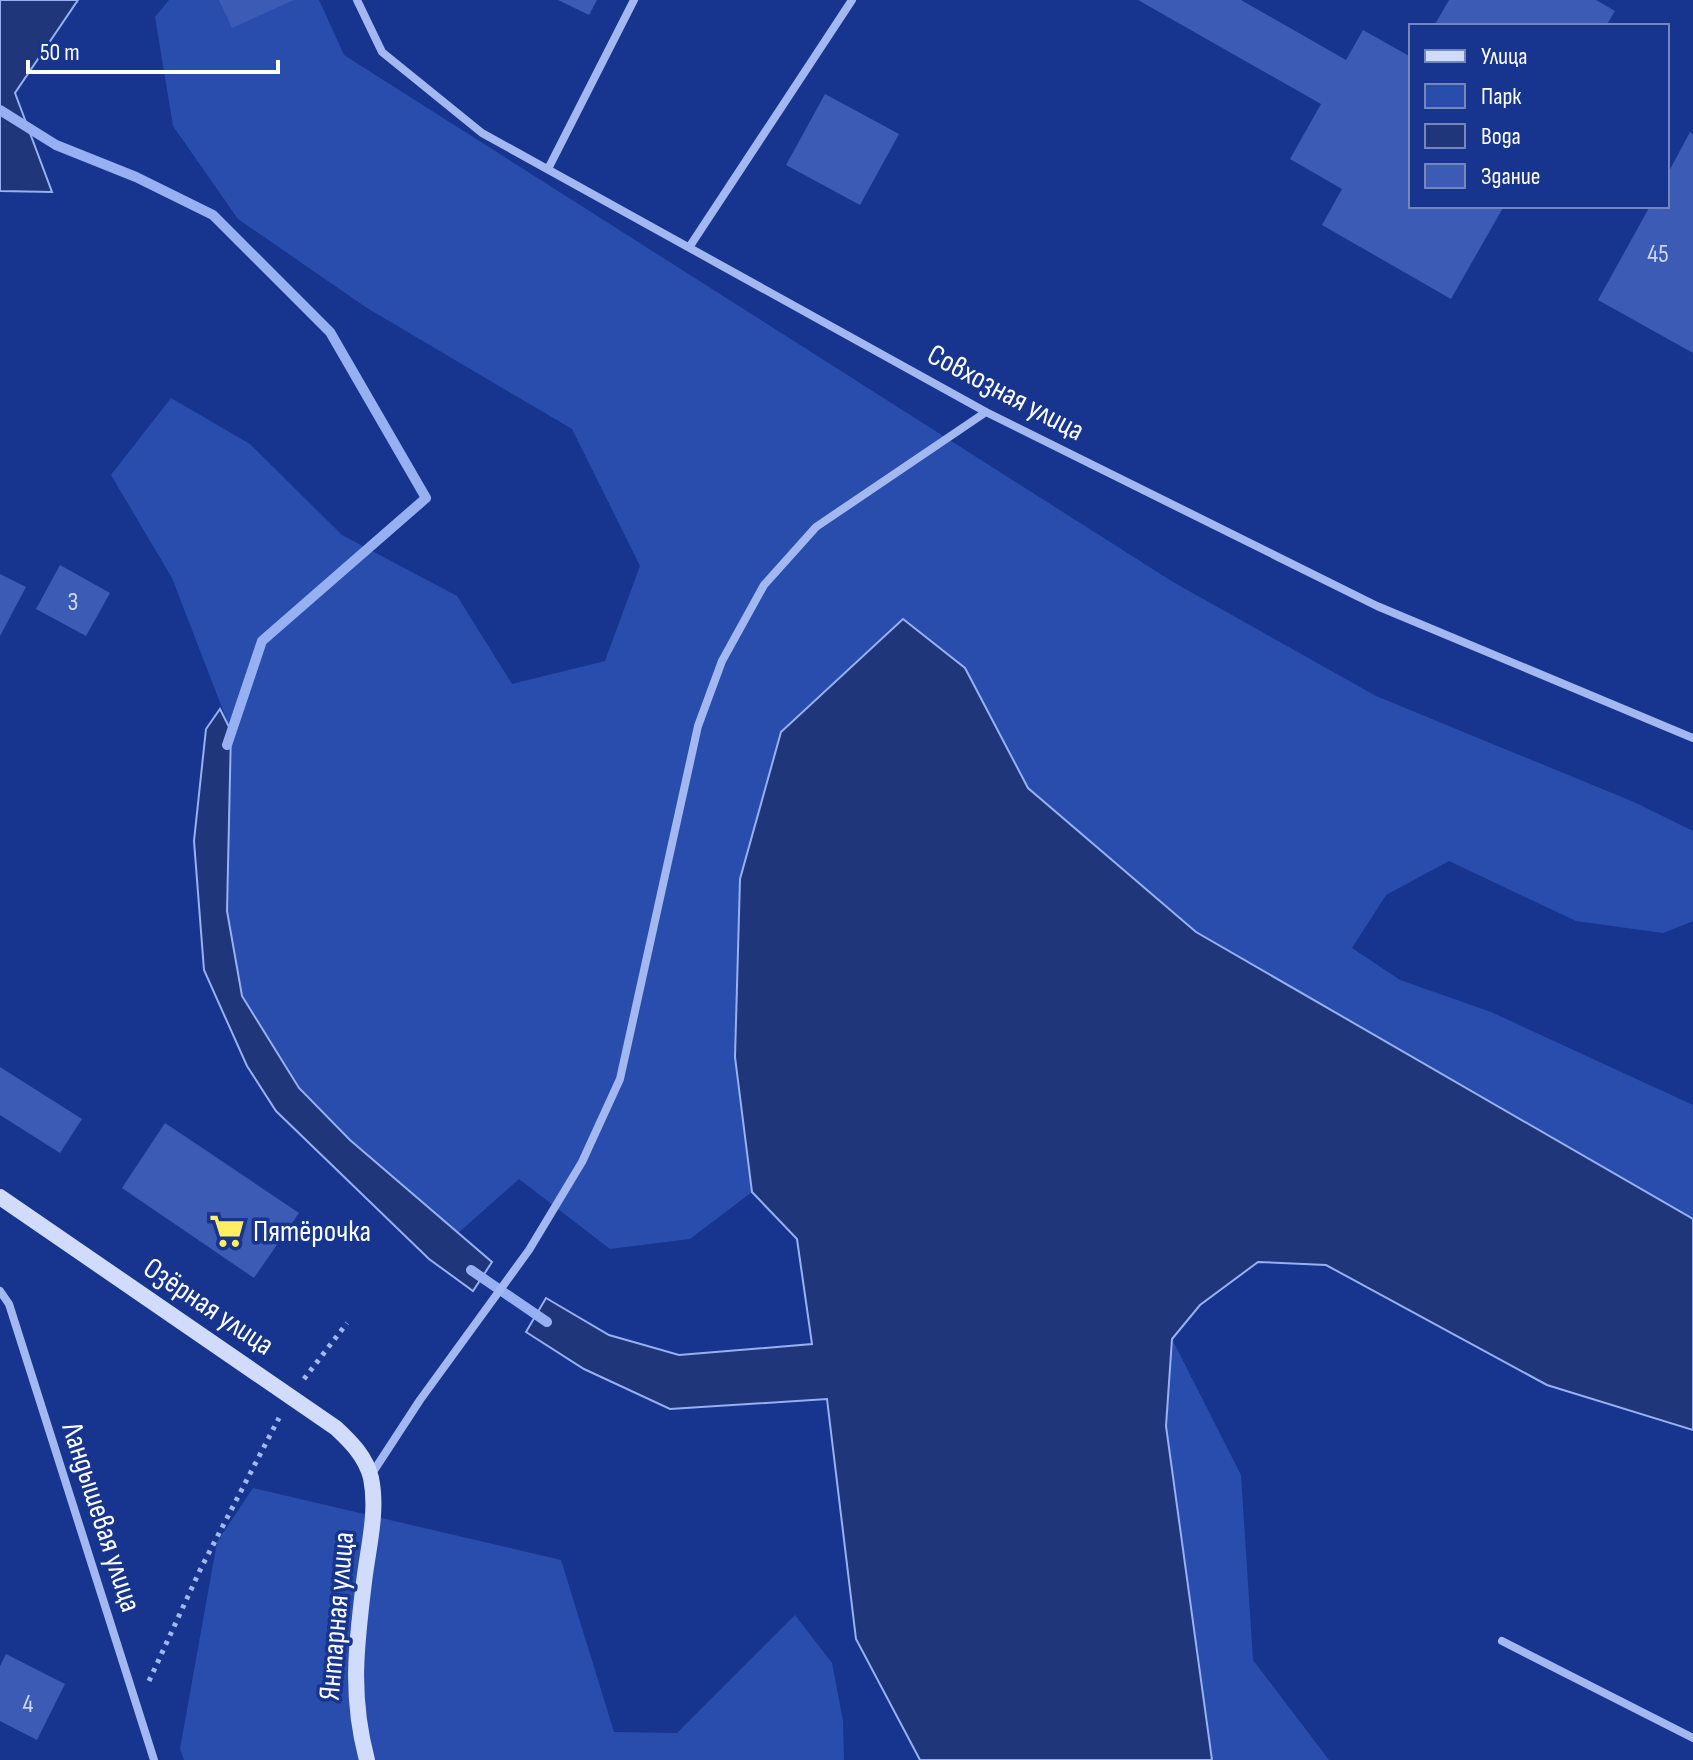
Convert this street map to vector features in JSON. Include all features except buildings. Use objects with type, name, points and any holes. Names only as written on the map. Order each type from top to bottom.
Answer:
[{"type":"street","name":"Совхозная улица","points":[[357,0],[382,52],[482,133],[986,412],[1377,606],[1693,738]]},
{"type":"street","points":[[548,169],[634,0]]},
{"type":"street","points":[[690,246],[852,0]]},
{"type":"street","points":[[371,1476],[420,1400],[529,1250],[582,1162],[620,1079],[698,726],[722,661],[764,585],[816,527],[986,412]]},
{"type":"street","name":"Озёрная улица","points":[[0,1197],[336,1428],[357,1448],[371,1476]]},
{"type":"street","name":"Ландышевая улица","points":[[0,1291],[9,1304],[153,1755]]},
{"type":"street","name":"Янтарная улица","points":[[367,1760],[356,1719],[354,1679],[374,1509],[371,1476]]},
{"type":"street","points":[[1502,1641],[1693,1738]]},
{"type":"street","points":[[146,1760],[153,1755]]},
{"type":"path","points":[[138,1708],[201,1568],[290,1396],[347,1323]]},
{"type":"green space","points":[[169,0],[319,0],[344,55],[1173,582],[1376,696],[1634,802],[1693,831],[1693,921],[1663,933],[1576,921],[1449,861],[1386,895],[1352,948],[1400,980],[1491,1012],[1693,1105],[1693,1219],[1196,932],[1028,788],[965,668],[735,1057],[752,1192],[690,1239],[610,1249],[519,1179],[457,1234],[350,1140],[299,1088],[241,996],[227,911],[231,731],[172,578],[111,475],[171,398],[250,444],[342,535],[457,596],[512,684],[605,661],[640,566],[572,429],[367,308],[238,219],[173,126],[155,17]]},
{"type":"green space","points":[[1172,1339],[1241,1475],[1253,1660],[1329,1760],[1212,1760],[1166,1426]]},
{"type":"green space","points":[[253,1488],[561,1560],[614,1732],[677,1733],[795,1615],[832,1663],[843,1721],[844,1760],[184,1760],[180,1749],[217,1542]]},
{"type":"water","points":[[0,0],[78,0],[15,93],[52,192],[0,191]]},
{"type":"water","points":[[903,619],[965,668],[1028,788],[1196,932],[1693,1219],[1693,1430],[1547,1385],[1326,1265],[1258,1262],[1200,1305],[1172,1339],[1166,1426],[1212,1760],[920,1760],[856,1639],[827,1399],[670,1409],[584,1369],[526,1332],[546,1298],[609,1335],[679,1355],[812,1344],[797,1239],[752,1192],[735,1057],[740,879],[781,732]]},
{"type":"water","points":[[220,709],[231,731],[227,911],[242,996],[299,1088],[350,1140],[492,1262],[473,1291],[429,1259],[276,1111],[247,1066],[204,970],[194,841],[206,729]]},
{"type":"waterway","points":[[0,110],[56,145],[136,177],[213,215],[330,332],[426,498],[262,641],[227,745]]},
{"type":"waterway","points":[[471,1270],[547,1322]]},
{"type":"place","name":"Пятёрочка","points":[[227,1231]]}]
